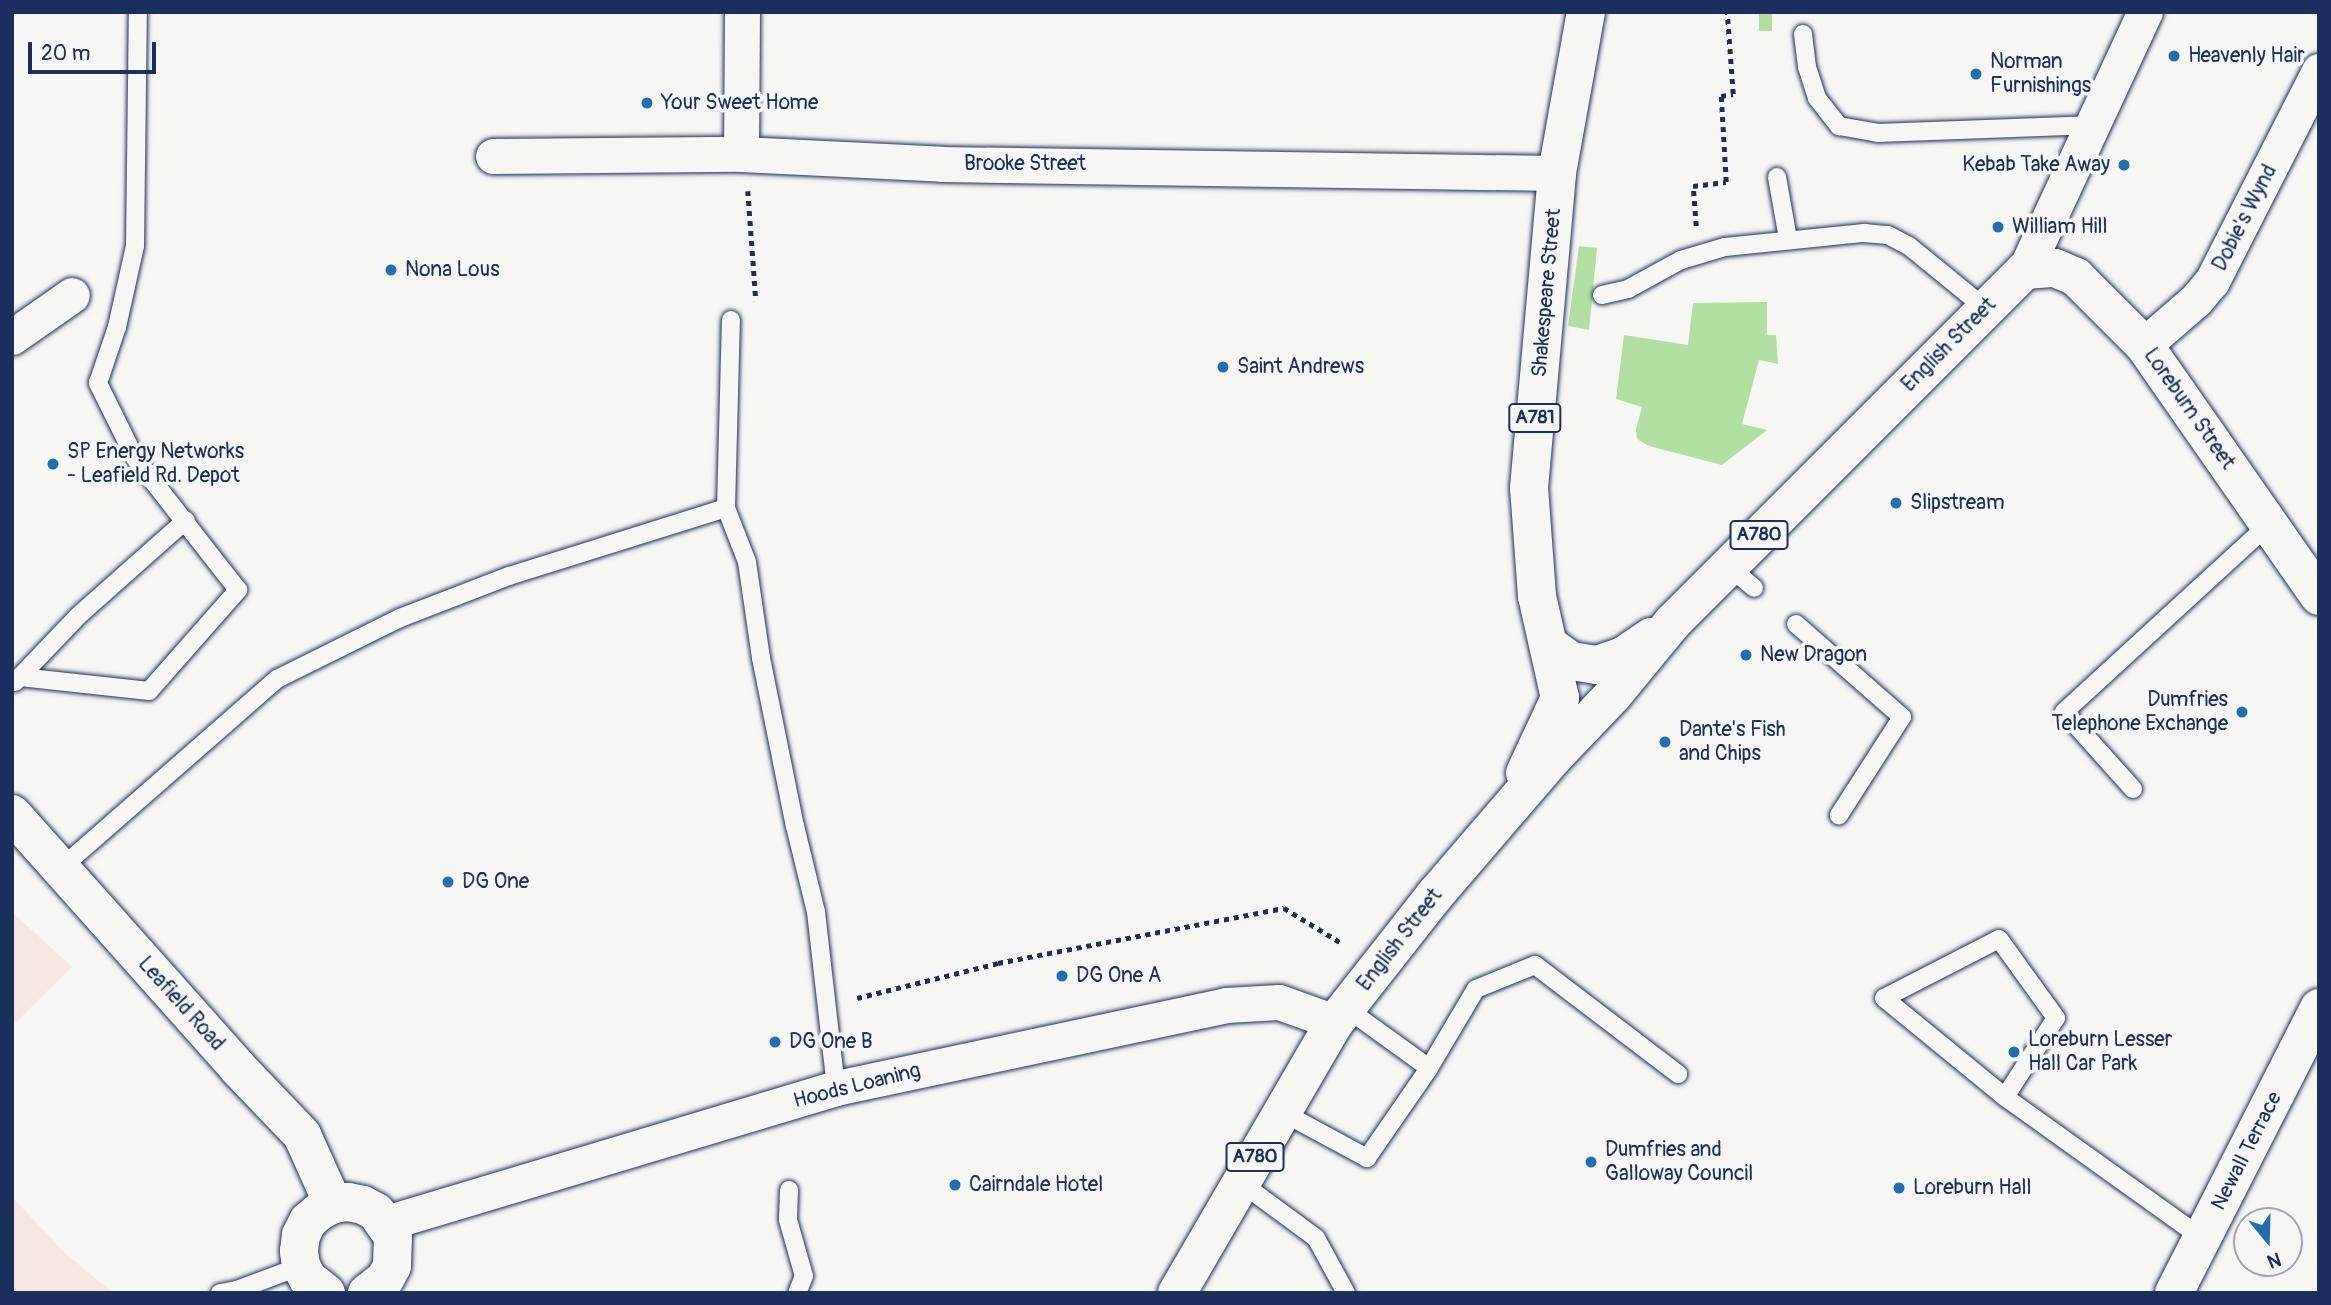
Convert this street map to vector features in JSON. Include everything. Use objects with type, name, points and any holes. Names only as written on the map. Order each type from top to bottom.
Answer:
[{"type":"main road","name":"Shakespeare Street","points":[[1506,813],[1560,698],[1537,596],[1529,488],[1557,173],[1586,12]]},
{"type":"main road","name":"Loreburn Street","points":[[2025,271],[2055,268],[2076,277],[2144,345],[2269,524],[2314,576]]},
{"type":"main road","name":"English Street","points":[[1549,645],[1571,661],[1597,665],[1623,656],[1741,577],[1985,308],[2025,271]]},
{"type":"main road","name":"English Street","points":[[1177,1293],[1240,1182],[1341,1015],[1435,895],[1613,695],[1672,622]]},
{"type":"main road","name":"Leafield Road","points":[[12,814],[302,1135],[333,1204]]},
{"type":"main road","name":"Newall Terrace","points":[[2174,1293],[2319,1009]]},
{"type":"main road","points":[[314,1279],[299,1251],[301,1235],[308,1221],[333,1204],[363,1205],[386,1223],[393,1236],[393,1259],[385,1279],[372,1292]]},
{"type":"street","points":[[742,12],[743,155]]},
{"type":"street","name":"English Street","points":[[2025,271],[2145,12]]},
{"type":"street","name":"Dobie's Wynd","points":[[2144,345],[2196,300],[2212,281],[2319,71]]},
{"type":"street","name":"Brooke Street","points":[[494,156],[743,155],[942,164],[1557,173]]},
{"type":"street","points":[[12,337],[72,295]]},
{"type":"street","name":"Hoods Loaning","points":[[386,1223],[559,1168],[836,1088],[1226,1005],[1279,1002],[1341,1015]]},
{"type":"lane","points":[[16,681],[149,691],[238,590],[135,458],[99,383],[117,327],[135,246],[138,12]]},
{"type":"lane","points":[[1803,34],[1807,67],[1817,98],[1839,126],[1878,132],[2093,125]]},
{"type":"lane","points":[[1777,177],[1788,239]]},
{"type":"lane","points":[[1602,295],[1628,289],[1681,260],[1725,247],[1864,233],[1888,235],[1909,246],[1985,308]]},
{"type":"lane","points":[[731,320],[726,508],[747,562],[764,671],[794,826],[816,912],[836,1088]]},
{"type":"lane","points":[[61,868],[277,679],[400,618],[509,576],[726,508]]},
{"type":"lane","points":[[16,681],[78,616],[186,520]]},
{"type":"lane","points":[[2133,789],[2064,712],[2269,524]]},
{"type":"lane","points":[[1796,624],[1902,717],[1839,815]]},
{"type":"lane","points":[[2005,1097],[2056,1018],[2000,939],[1884,998],[2005,1097],[2202,1238]]},
{"type":"lane","points":[[1282,1112],[1367,1158],[1429,1068],[1476,989],[1535,965],[1678,1074]]},
{"type":"lane","points":[[1341,1015],[1429,1068]]},
{"type":"lane","points":[[1240,1182],[1316,1238],[1346,1293]]},
{"type":"lane","points":[[789,1190],[788,1220],[804,1276],[797,1293]]},
{"type":"lane","points":[[220,1293],[314,1279]]},
{"type":"path","points":[[1701,255],[1693,186],[1727,182],[1721,96],[1733,94],[1727,12]]},
{"type":"path","points":[[731,320],[757,314],[743,155]]},
{"type":"path","points":[[826,1006],[998,963],[1284,908],[1380,967]]},
{"type":"shaded area","points":[[12,912],[72,967],[12,1026]]},
{"type":"shaded area","points":[[12,1197],[64,1252],[113,1293],[12,1293]]},
{"type":"green space","points":[[1759,12],[1772,12],[1772,31],[1759,31]]},
{"type":"green space","points":[[1579,246],[1597,248],[1589,330],[1568,326]]},
{"type":"green space","points":[[1767,302],[1767,335],[1776,335],[1778,364],[1759,360],[1742,424],[1767,430],[1722,465],[1649,446],[1637,439],[1636,429],[1642,407],[1616,399],[1624,335],[1688,345],[1693,303]]},
{"type":"place","name":"Heavenly Hair","points":[[2174,56]]},
{"type":"place","name":"Norman Furnishings","points":[[1976,74]]},
{"type":"place","name":"Your Sweet Home","points":[[647,103]]},
{"type":"place","name":"Kebab Take Away","points":[[2124,165]]},
{"type":"place","name":"William Hill","points":[[1998,227]]},
{"type":"place","name":"Nona Lous","points":[[391,270]]},
{"type":"place","name":"Saint Andrews","points":[[1223,367]]},
{"type":"place","name":"SP Energy Networks - Leafield Rd. Depot","points":[[53,464]]},
{"type":"place","name":"Slipstream","points":[[1896,503]]},
{"type":"place","name":"New Dragon","points":[[1746,655]]},
{"type":"place","name":"Dumfries Telephone Exchange","points":[[2242,712]]},
{"type":"place","name":"Dante's Fish and Chips","points":[[1665,742]]},
{"type":"place","name":"DG One","points":[[448,882]]},
{"type":"place","name":"DG One A","points":[[1062,976]]},
{"type":"place","name":"DG One B","points":[[775,1042]]},
{"type":"place","name":"Loreburn Lesser Hall Car Park","points":[[2014,1052]]},
{"type":"place","name":"Dumfries and Galloway Council","points":[[1591,1162]]},
{"type":"place","name":"Cairndale Hotel","points":[[955,1185]]},
{"type":"place","name":"Loreburn Hall","points":[[1899,1188]]}]
